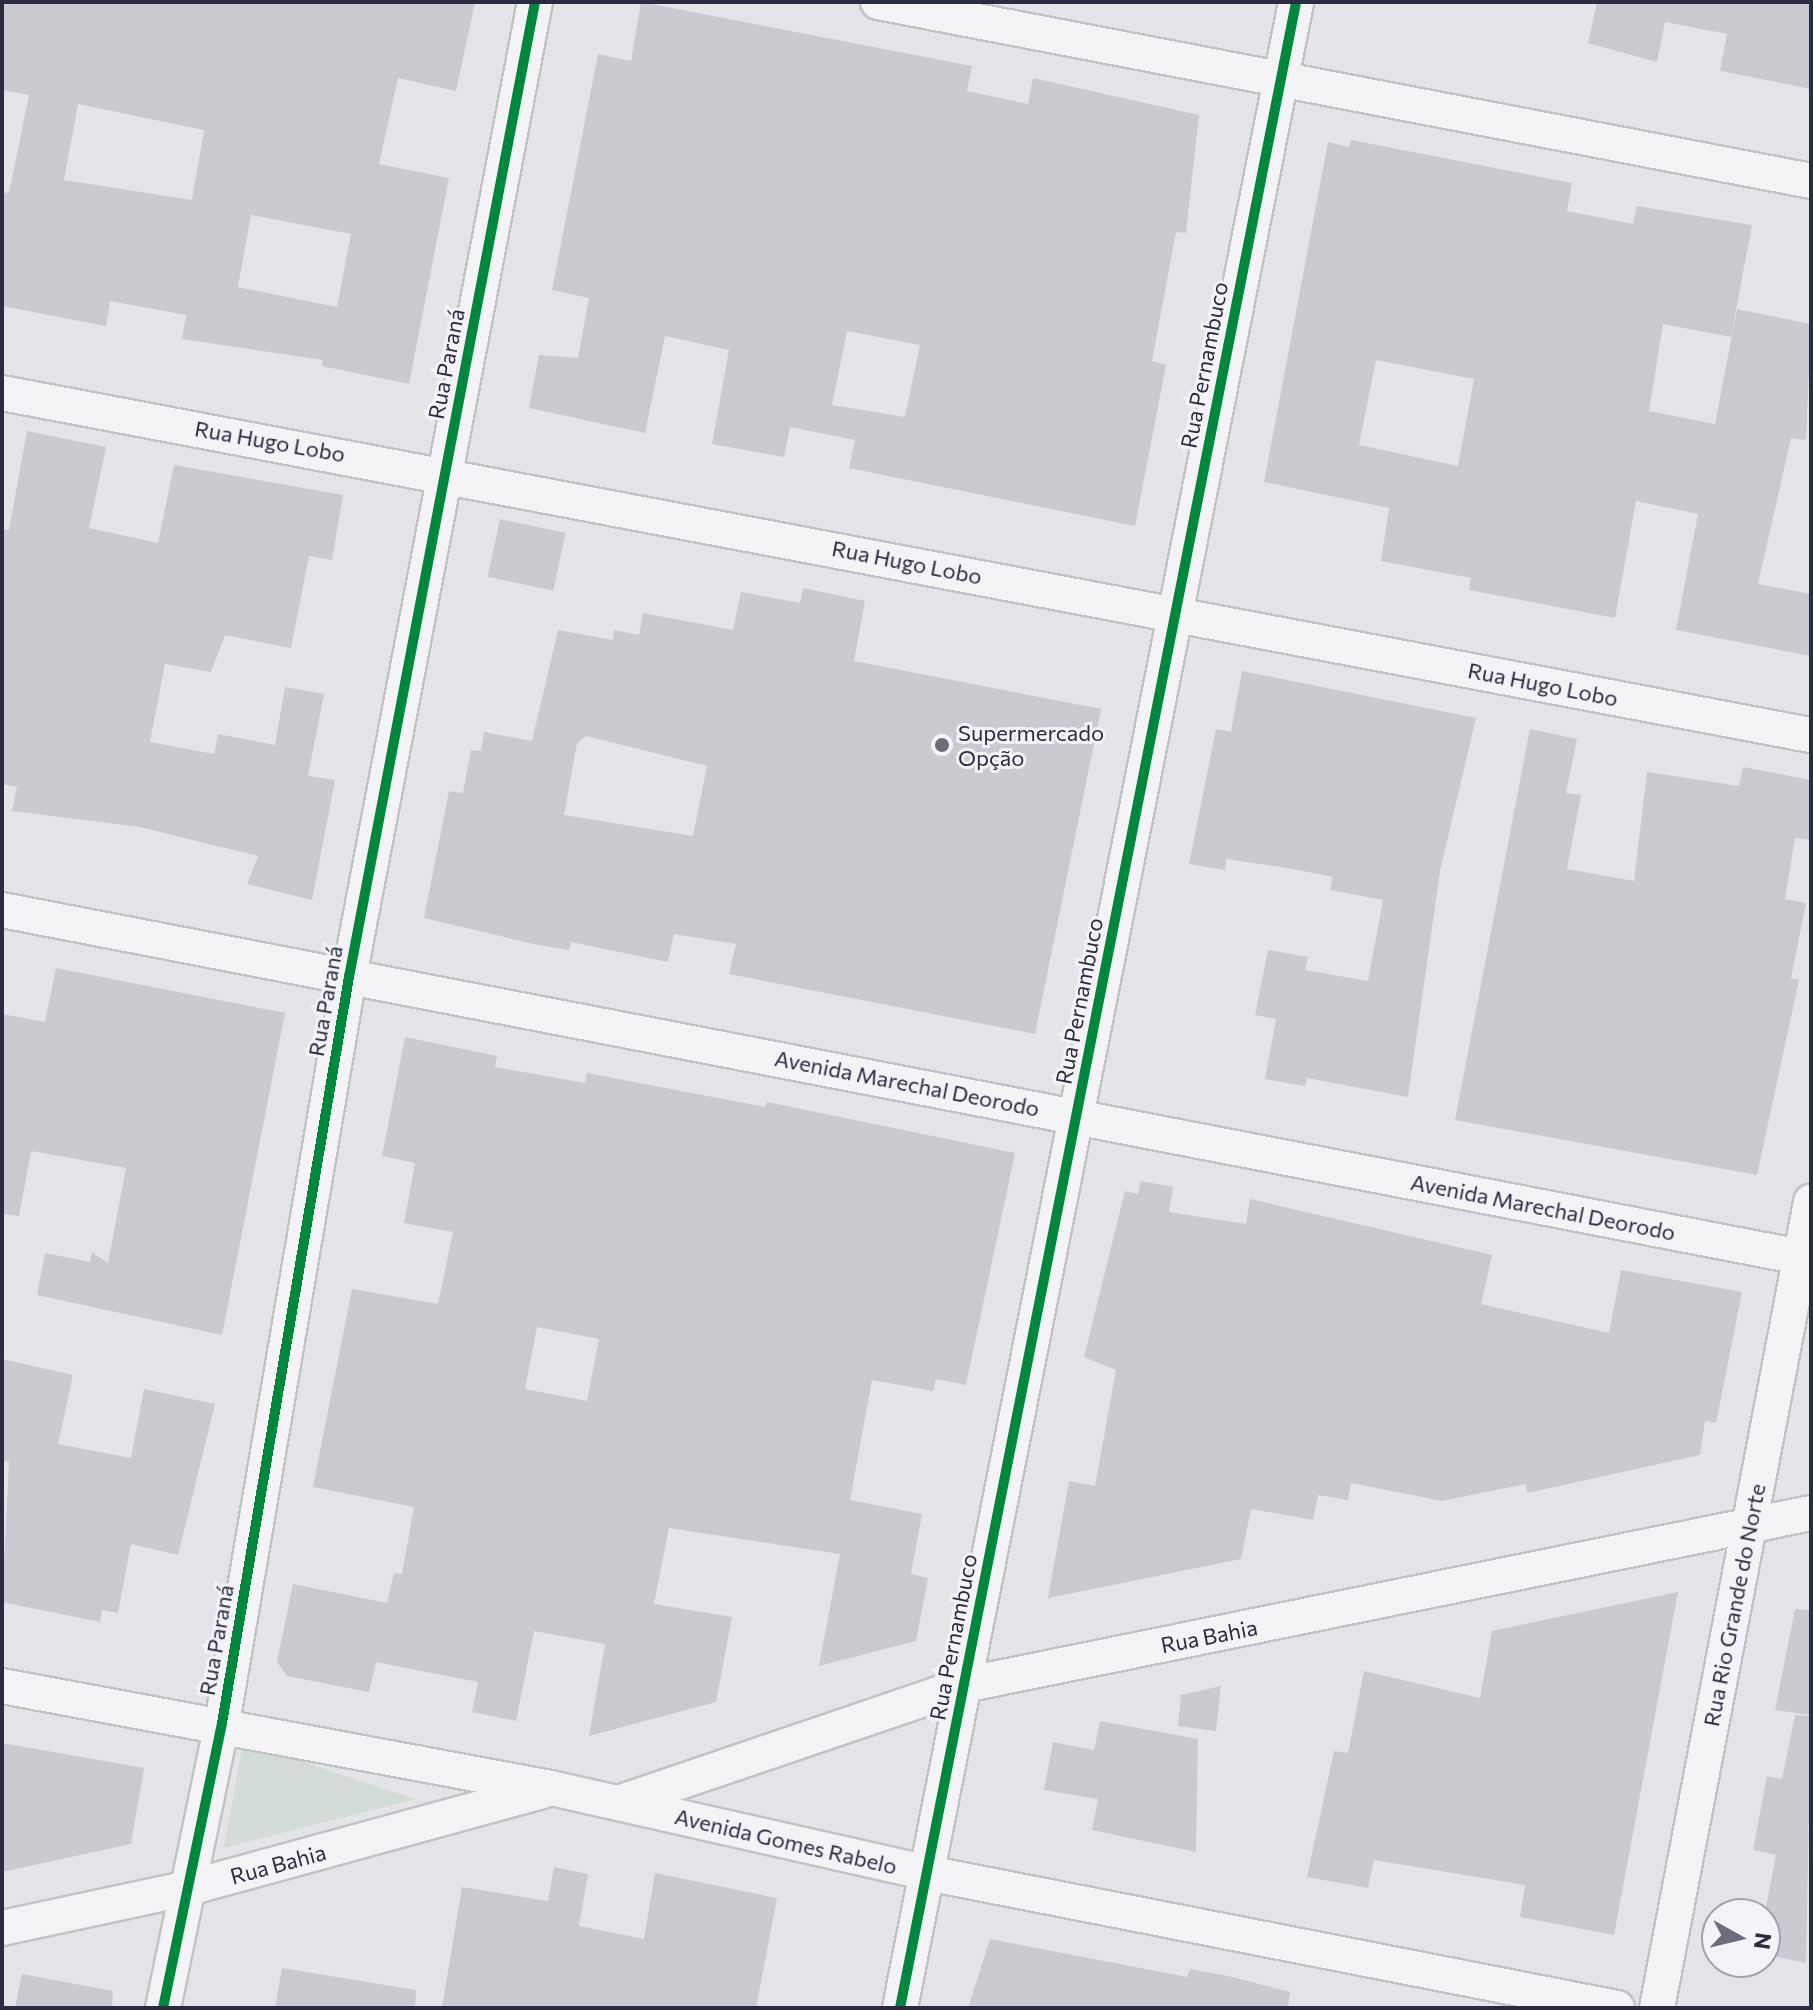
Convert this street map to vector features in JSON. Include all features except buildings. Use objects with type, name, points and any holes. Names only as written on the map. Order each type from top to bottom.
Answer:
[{"type":"street","name":"Rua Paraná","points":[[163,2008],[222,1723],[349,977],[535,2]]},
{"type":"street","points":[[878,2],[1280,84],[1811,181]]},
{"type":"street","name":"Rua Pernambuco","points":[[900,2008],[1296,2]]},
{"type":"street","name":"Rua Hugo Lobo","points":[[2,393],[446,472],[1811,735]]},
{"type":"street","name":"Avenida Marechal Deorodo","points":[[2,910],[1806,1258]]},
{"type":"street","name":"Rua Rio Grande do Norte","points":[[1657,2008],[1749,1527],[1806,1258],[1811,1202]]},
{"type":"street","name":"Rua Bahia","points":[[618,1803],[964,1685],[1811,1513]]},
{"type":"street","name":"Avenida Gomes Rabelo","points":[[2,1686],[222,1723],[551,1788],[927,1873],[1617,2008]]},
{"type":"street","name":"Rua Bahia","points":[[2,1928],[188,1888],[551,1788]]},
{"type":"shaded area","points":[[243,1742],[415,1799],[224,1848]]},
{"type":"cycle path","points":[[163,2008],[222,1723],[349,977],[535,2]]},
{"type":"cycle path","points":[[900,2008],[1296,2]]},
{"type":"place","name":"Supermercado Opção","points":[[942,745]]}]
